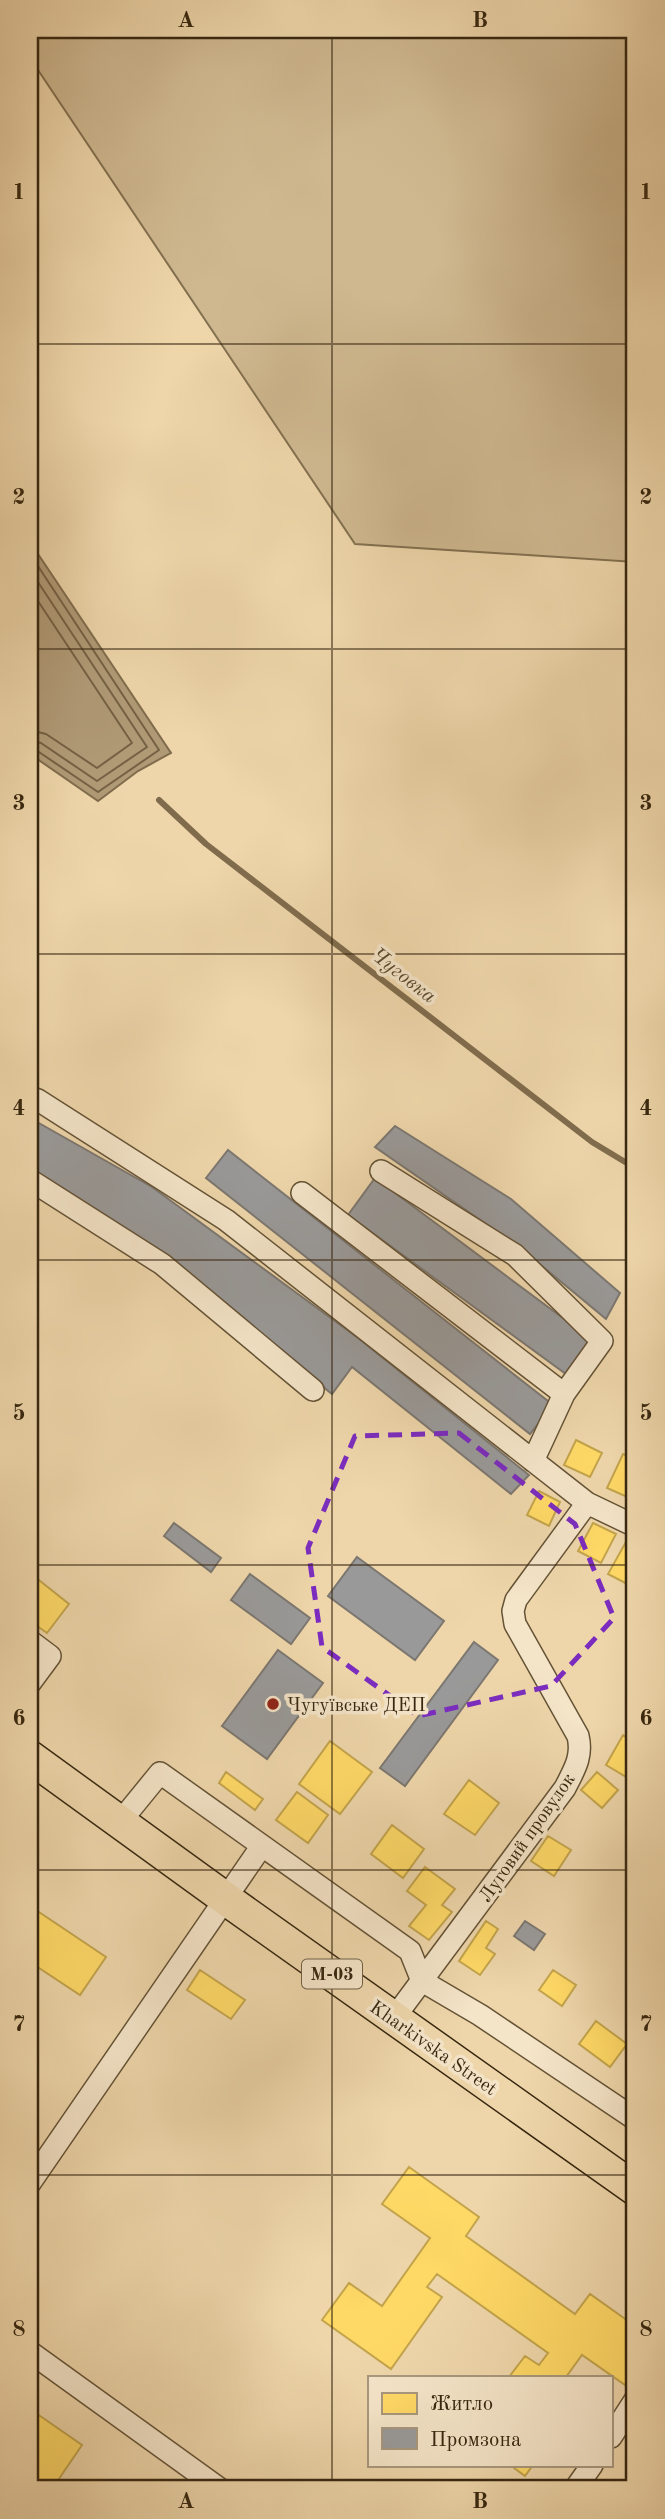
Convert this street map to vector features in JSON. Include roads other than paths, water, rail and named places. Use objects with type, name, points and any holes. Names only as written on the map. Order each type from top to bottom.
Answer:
[{"type":"highway","name":"Kharkivska Street","points":[[30,1757],[635,2189]]},
{"type":"street","points":[[30,1097],[226,1220],[587,1503],[635,1526]]},
{"type":"street","points":[[381,1171],[515,1255],[602,1341],[564,1394],[533,1461]]},
{"type":"street","points":[[30,1181],[162,1264],[313,1390]]},
{"type":"street","points":[[302,1194],[564,1394]]},
{"type":"street","name":"Луговий провулок","points":[[394,2018],[565,1788],[578,1763],[581,1749],[578,1736],[515,1624],[513,1611],[516,1600],[587,1503]]},
{"type":"street","points":[[30,1641],[50,1656],[30,1684]]},
{"type":"street","points":[[120,1822],[160,1773],[410,1951],[422,1981],[480,2015],[635,2119]]},
{"type":"street","points":[[30,2183],[261,1847]]},
{"type":"street","points":[[30,2352],[220,2489]]},
{"type":"street","points":[[612,2435],[635,2400]]},
{"type":"street","points":[[575,2489],[591,2466]]},
{"type":"water","points":[[30,542],[171,753],[138,771],[98,801],[30,754]]},
{"type":"waterway","name":"Чуговка","points":[[159,800],[206,844],[592,1142],[635,1168]]},
{"type":"place","name":"Чугуївське ДЕП","points":[[273,1704]]}]
